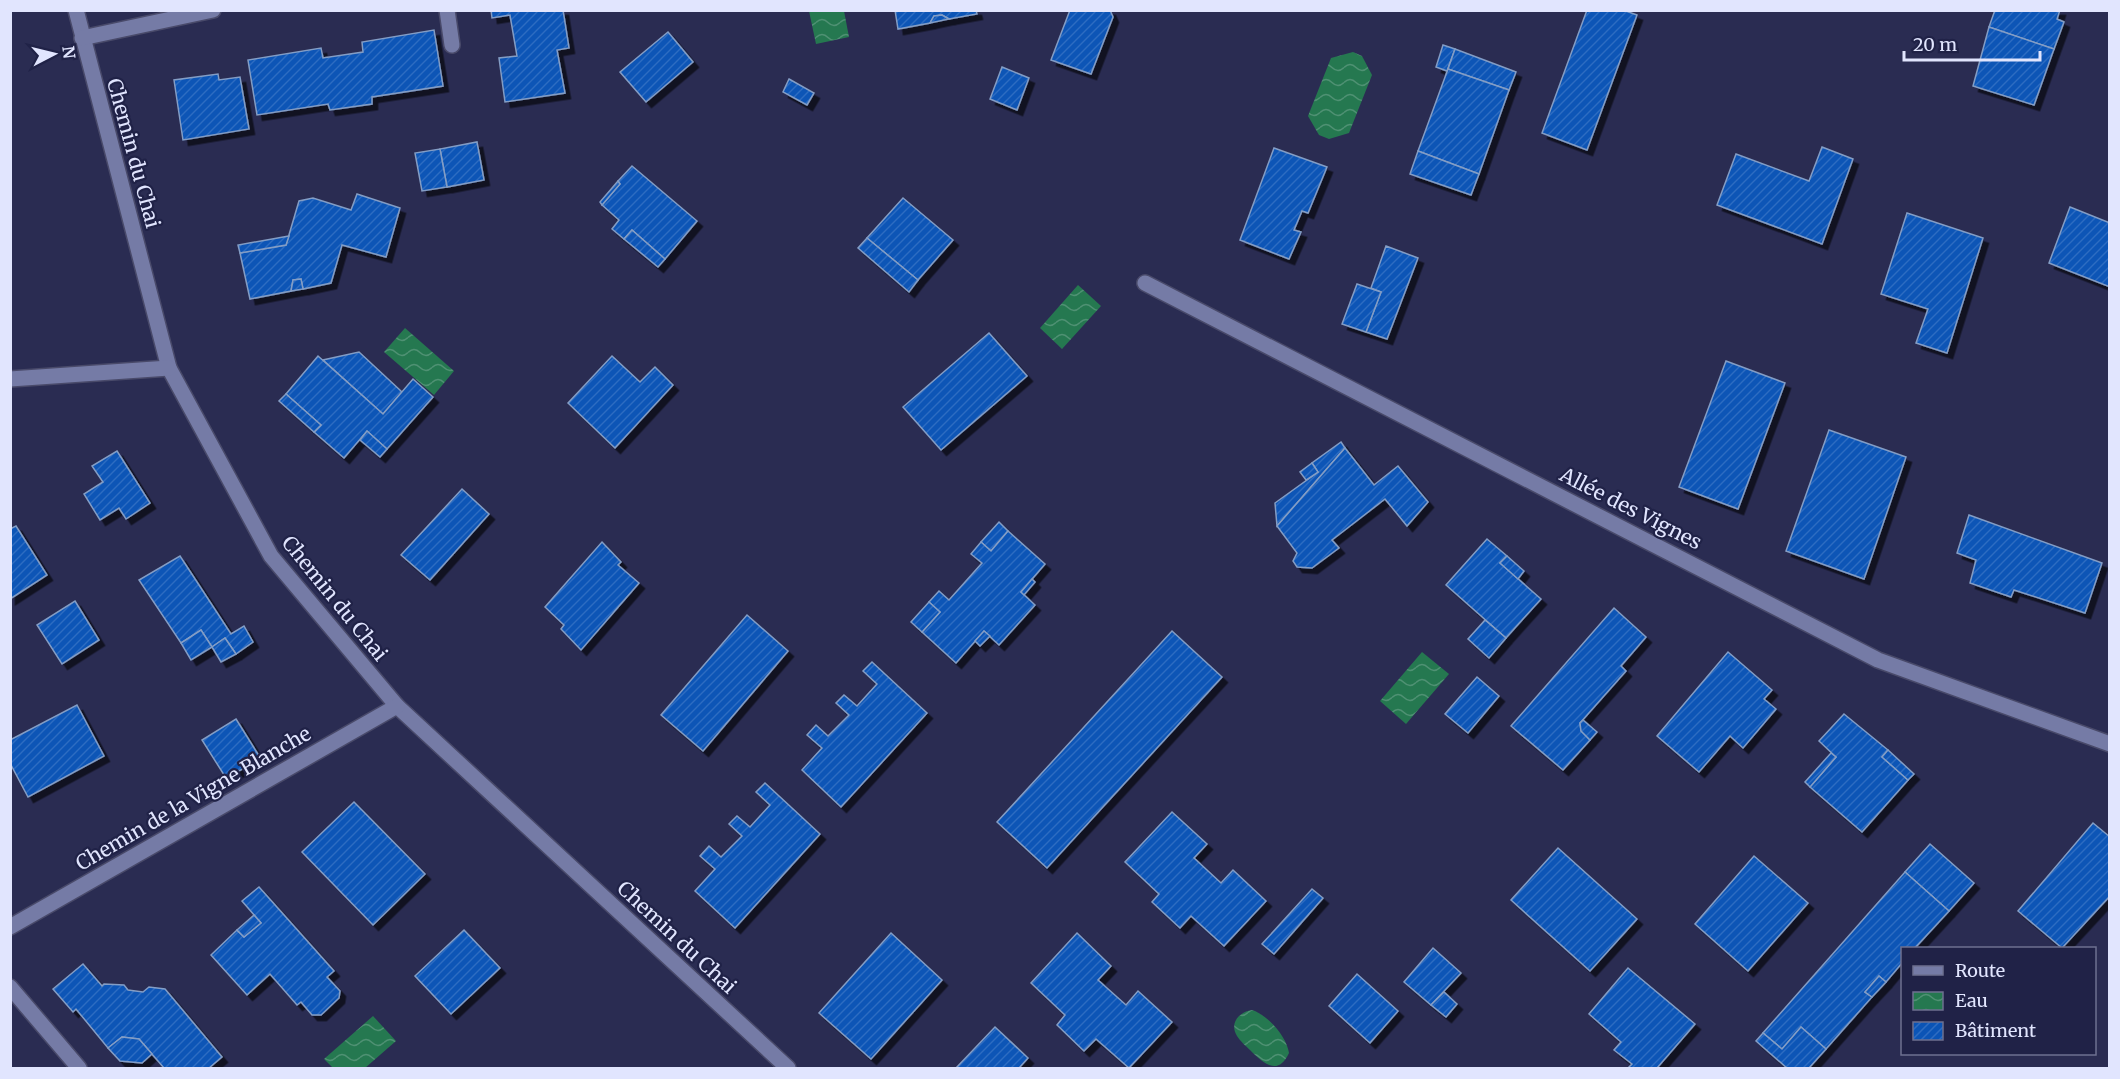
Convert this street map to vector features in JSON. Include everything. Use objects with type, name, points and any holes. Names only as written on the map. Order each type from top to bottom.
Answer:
[{"type":"street","name":"Chemin du Chai","points":[[76,10],[169,368],[271,556],[397,706],[788,1068]]},
{"type":"street","points":[[82,38],[213,10]]},
{"type":"street","points":[[447,10],[452,45]]},
{"type":"street","name":"Allée des Vignes","points":[[1145,283],[1878,660],[2109,744]]},
{"type":"street","points":[[10,379],[169,368]]},
{"type":"street","name":"Chemin de la Vigne Blanche","points":[[10,927],[397,706]]},
{"type":"street","points":[[10,987],[79,1068]]},
{"type":"water","points":[[809,11],[844,11],[849,37],[816,44]]},
{"type":"water","points":[[1353,52],[1362,56],[1372,75],[1349,133],[1329,139],[1319,135],[1308,116],[1331,58]]},
{"type":"water","points":[[1078,285],[1101,306],[1062,349],[1040,328]]},
{"type":"water","points":[[405,328],[454,371],[434,395],[384,352]]},
{"type":"water","points":[[1422,652],[1449,674],[1406,724],[1380,701]]},
{"type":"water","points":[[1252,1010],[1270,1022],[1285,1040],[1289,1053],[1280,1064],[1275,1066],[1265,1063],[1237,1036],[1234,1027],[1237,1019],[1243,1013]]},
{"type":"water","points":[[373,1016],[396,1041],[365,1068],[333,1068],[324,1059]]},
{"type":"building","points":[[491,10],[563,10],[569,48],[557,50],[565,93],[505,102],[499,58],[517,56],[510,15],[492,18]]},
{"type":"building","points":[[895,10],[976,10],[977,14],[949,19],[942,15],[934,16],[930,23],[898,29]]},
{"type":"building","points":[[1070,10],[1110,10],[1113,17],[1091,74],[1051,60]]},
{"type":"building","points":[[1587,10],[1623,10],[1637,15],[1587,150],[1542,133]]},
{"type":"building","points":[[1995,10],[2060,10],[2057,19],[2064,22],[2054,49],[1989,27]]},
{"type":"building","points":[[942,15],[949,19],[930,23],[934,16]]},
{"type":"building","points":[[1989,27],[2054,49],[2034,105],[1973,86]]},
{"type":"building","points":[[434,30],[443,86],[372,97],[372,104],[330,110],[328,104],[257,115],[248,60],[321,48],[323,58],[363,52],[362,42]]},
{"type":"building","points":[[668,32],[693,62],[646,102],[620,72]]},
{"type":"building","points":[[1443,45],[1455,49],[1447,71],[1436,67]]},
{"type":"building","points":[[1455,49],[1516,72],[1509,90],[1448,69]]},
{"type":"building","points":[[1002,67],[1029,78],[1017,110],[990,99]]},
{"type":"building","points":[[1448,69],[1509,90],[1479,174],[1418,151]]},
{"type":"building","points":[[218,74],[219,80],[240,77],[249,129],[183,140],[174,80]]},
{"type":"building","points":[[789,79],[814,93],[807,105],[783,92]]},
{"type":"building","points":[[477,142],[484,180],[447,187],[440,149]]},
{"type":"building","points":[[1822,147],[1853,159],[1822,244],[1717,205],[1736,154],[1809,181]]},
{"type":"building","points":[[1274,148],[1327,167],[1308,213],[1302,211],[1294,230],[1301,232],[1289,259],[1240,240]]},
{"type":"building","points":[[440,149],[447,187],[422,191],[415,153]]},
{"type":"building","points":[[1418,151],[1479,174],[1471,195],[1410,174]]},
{"type":"building","points":[[632,166],[697,221],[665,259],[632,230],[624,239],[612,229],[619,220],[602,205],[620,184],[618,181]]},
{"type":"building","points":[[618,181],[620,184],[602,205],[600,202]]},
{"type":"building","points":[[357,194],[400,208],[386,257],[342,245],[331,283],[303,289],[301,279],[293,280],[291,291],[250,299],[240,253],[286,245],[299,201],[313,198],[351,210]]},
{"type":"building","points":[[903,198],[953,240],[918,280],[867,238]]},
{"type":"building","points":[[2070,207],[2110,223],[2110,287],[2049,263]]},
{"type":"building","points":[[1907,213],[1983,238],[1947,353],[1916,343],[1928,309],[1881,294]]},
{"type":"building","points":[[632,230],[665,259],[658,267],[624,239]]},
{"type":"building","points":[[289,236],[286,245],[240,253],[238,245]]},
{"type":"building","points":[[867,238],[918,280],[909,292],[858,248]]},
{"type":"building","points":[[1386,246],[1418,258],[1387,339],[1366,332],[1381,292],[1371,288]]},
{"type":"building","points":[[301,279],[303,289],[291,291],[293,280]]},
{"type":"building","points":[[1357,284],[1381,292],[1366,332],[1342,324]]},
{"type":"building","points":[[989,333],[1027,376],[941,450],[903,407]]},
{"type":"building","points":[[359,352],[402,392],[383,414],[323,360]]},
{"type":"building","points":[[318,356],[383,414],[413,379],[433,397],[387,449],[367,431],[344,458],[314,432],[321,425],[286,394]]},
{"type":"building","points":[[612,356],[640,382],[655,367],[673,385],[615,448],[568,403]]},
{"type":"building","points":[[1726,361],[1785,383],[1738,509],[1679,487]]},
{"type":"building","points":[[286,394],[321,425],[314,432],[279,401]]},
{"type":"building","points":[[1829,430],[1906,457],[1864,579],[1786,551]]},
{"type":"building","points":[[367,431],[387,449],[380,457],[360,440]]},
{"type":"building","points":[[1341,442],[1345,448],[1277,526],[1275,503],[1318,472],[1312,463]]},
{"type":"building","points":[[1345,448],[1374,485],[1398,466],[1428,502],[1407,526],[1385,499],[1332,540],[1339,548],[1312,568],[1297,567],[1293,561],[1297,553],[1277,526]]},
{"type":"building","points":[[117,451],[150,503],[126,519],[119,508],[100,520],[84,494],[103,482],[92,466]]},
{"type":"building","points":[[1312,463],[1318,472],[1306,480],[1300,472]]},
{"type":"building","points":[[462,489],[489,514],[430,580],[401,555]]},
{"type":"building","points":[[1969,515],[2102,563],[2085,613],[2014,590],[2011,597],[1970,583],[1976,560],[1957,553]]},
{"type":"building","points":[[999,522],[1008,531],[991,551],[981,542]]},
{"type":"building","points":[[16,526],[47,575],[10,599],[10,529]]},
{"type":"building","points":[[1008,531],[1045,564],[1021,592],[1035,605],[999,645],[984,631],[956,663],[922,632],[940,612],[929,602],[939,591],[949,600],[982,563],[971,554],[981,542],[991,551]]},
{"type":"building","points":[[1487,539],[1507,556],[1500,563],[1541,599],[1506,638],[1446,585]]},
{"type":"building","points":[[602,542],[621,562],[618,565],[639,583],[581,650],[561,629],[564,625],[545,607]]},
{"type":"building","points":[[180,556],[231,634],[244,626],[253,642],[236,654],[225,638],[212,647],[201,630],[181,643],[139,580]]},
{"type":"building","points":[[1507,556],[1524,571],[1518,579],[1500,563]]},
{"type":"building","points":[[1032,579],[1035,582],[1024,595],[1021,592]]},
{"type":"building","points":[[75,601],[99,640],[62,664],[37,625]]},
{"type":"building","points":[[929,602],[940,612],[922,632],[911,622]]},
{"type":"building","points":[[1614,608],[1646,637],[1621,666],[1626,671],[1580,723],[1581,731],[1590,740],[1563,770],[1511,726]]},
{"type":"building","points":[[747,615],[788,651],[703,751],[661,715]]},
{"type":"building","points":[[1485,620],[1506,638],[1489,658],[1468,639]]},
{"type":"building","points":[[201,630],[212,647],[191,660],[181,643]]},
{"type":"building","points":[[984,631],[990,636],[980,646],[975,641]]},
{"type":"building","points":[[1172,631],[1222,677],[1047,868],[997,822]]},
{"type":"building","points":[[225,638],[236,654],[221,662],[212,647]]},
{"type":"building","points":[[1728,652],[1772,690],[1764,699],[1776,709],[1743,748],[1730,736],[1699,772],[1657,736]]},
{"type":"building","points":[[872,662],[927,713],[841,807],[802,770],[822,748],[807,735],[816,725],[828,736],[849,715],[836,703],[844,695],[857,706],[877,684],[863,671]]},
{"type":"building","points":[[1477,677],[1499,696],[1468,733],[1445,714]]},
{"type":"building","points":[[77,705],[104,756],[28,797],[10,763],[10,740]]},
{"type":"building","points":[[1844,714],[1888,750],[1882,757],[1908,780],[1862,832],[1810,787],[1836,757],[1819,741]]},
{"type":"building","points":[[236,719],[261,759],[226,778],[202,740]]},
{"type":"building","points":[[1583,720],[1597,732],[1590,740],[1581,731],[1580,723]]},
{"type":"building","points":[[1888,750],[1914,774],[1908,780],[1882,757]]},
{"type":"building","points":[[1831,753],[1836,757],[1810,787],[1805,782]]},
{"type":"building","points":[[765,783],[820,834],[735,928],[695,891],[715,869],[700,856],[709,846],[721,857],[742,836],[729,824],[737,816],[750,827],[770,805],[756,792]]},
{"type":"building","points":[[354,802],[425,874],[373,925],[302,852]]},
{"type":"building","points":[[1172,812],[1207,844],[1194,858],[1221,883],[1233,870],[1266,901],[1224,946],[1191,916],[1180,928],[1152,902],[1159,894],[1125,862]]},
{"type":"building","points":[[2093,823],[2110,837],[2110,896],[2063,947],[2018,911]]},
{"type":"building","points":[[1930,844],[1974,883],[1949,911],[1905,872]]},
{"type":"building","points":[[1558,848],[1637,919],[1590,971],[1511,900]]},
{"type":"building","points":[[1754,856],[1808,903],[1748,971],[1695,924]]},
{"type":"building","points":[[1905,872],[1949,911],[1916,947],[1901,947],[1901,964],[1886,982],[1879,976],[1865,992],[1872,997],[1826,1049],[1801,1027],[1782,1049],[1763,1033]]},
{"type":"building","points":[[259,887],[334,971],[327,977],[340,991],[339,998],[321,1015],[312,1015],[301,1002],[297,1005],[270,974],[247,995],[211,955],[237,930],[244,937],[261,923],[242,901]]},
{"type":"building","points":[[1312,889],[1323,898],[1274,954],[1262,944]]},
{"type":"building","points":[[254,915],[261,923],[244,937],[237,930]]},
{"type":"building","points":[[464,930],[500,968],[451,1014],[415,976]]},
{"type":"building","points":[[891,933],[942,980],[871,1059],[819,1013]]},
{"type":"building","points":[[1077,933],[1111,966],[1098,980],[1126,1005],[1138,991],[1172,1022],[1129,1068],[1096,1039],[1084,1051],[1057,1025],[1065,1015],[1031,983]]},
{"type":"building","points":[[1433,948],[1461,973],[1431,1005],[1404,982]]},
{"type":"building","points":[[83,964],[102,986],[104,984],[124,985],[128,990],[143,992],[149,987],[165,989],[222,1057],[209,1068],[164,1068],[139,1039],[122,1037],[108,1048],[76,1009],[73,1012],[53,989]]},
{"type":"building","points":[[1628,968],[1695,1024],[1657,1068],[1628,1068],[1632,1064],[1614,1050],[1621,1042],[1589,1014]]},
{"type":"building","points":[[1357,974],[1398,1011],[1370,1043],[1329,1006]]},
{"type":"building","points":[[1879,976],[1886,982],[1872,997],[1865,992]]},
{"type":"building","points":[[1444,992],[1457,1004],[1446,1017],[1431,1005]]},
{"type":"building","points":[[995,1027],[1028,1058],[1019,1068],[956,1068]]},
{"type":"building","points":[[1801,1027],[1826,1049],[1809,1068],[1787,1068],[1756,1041],[1763,1033],[1782,1049]]},
{"type":"building","points":[[122,1037],[139,1039],[152,1054],[142,1063],[120,1061],[108,1048]]}]
